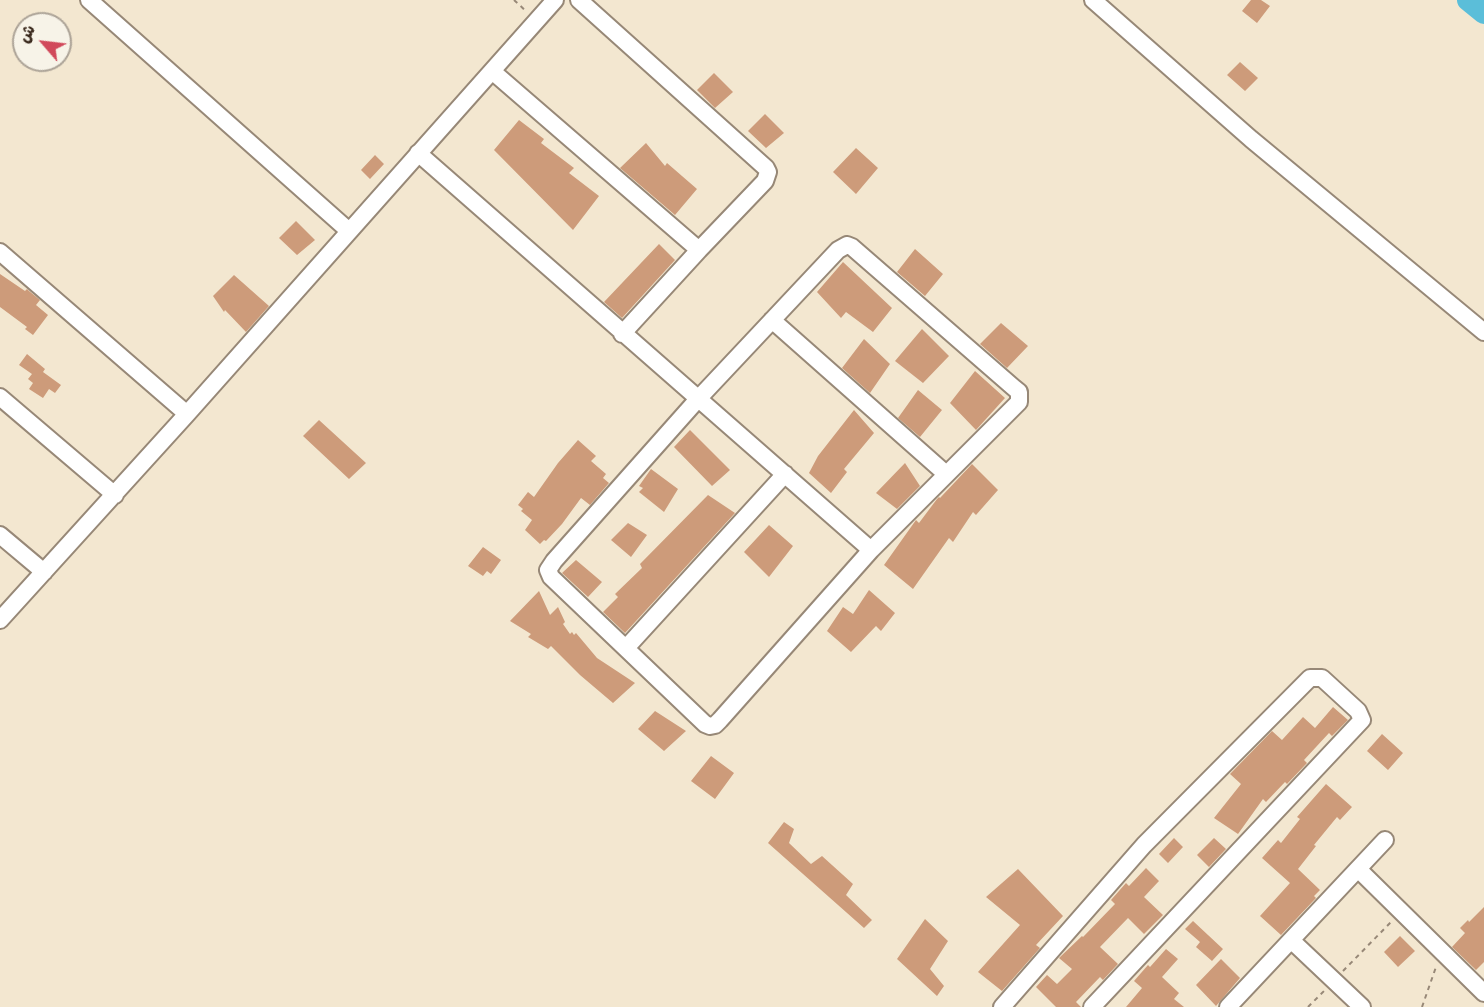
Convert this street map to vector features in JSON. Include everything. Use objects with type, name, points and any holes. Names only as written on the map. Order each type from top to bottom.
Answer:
[{"type":"street","points":[[89,0],[349,231]]},
{"type":"street","points":[[0,620],[115,495],[555,0]]},
{"type":"street","points":[[579,0],[768,172],[765,181],[622,334]]},
{"type":"street","points":[[1093,0],[1251,140],[1484,332]]},
{"type":"street","points":[[492,71],[699,250]]},
{"type":"street","points":[[418,153],[871,550]]},
{"type":"street","points":[[847,245],[1019,392],[1019,402],[871,550],[715,725],[705,724],[551,577],[548,570],[698,399],[838,250],[847,245]]},
{"type":"street","points":[[0,252],[187,414]]},
{"type":"street","points":[[772,320],[946,474]]},
{"type":"street","points":[[0,397],[115,495]]},
{"type":"street","points":[[626,648],[785,474]]},
{"type":"street","points":[[0,536],[44,572]]},
{"type":"street","points":[[1002,1007],[1144,845],[1310,678],[1322,678],[1358,711],[1362,720],[1092,1007]]},
{"type":"street","points":[[1228,1007],[1385,840]]},
{"type":"street","points":[[1358,869],[1484,993]]},
{"type":"street","points":[[1291,940],[1362,1007]]},
{"type":"path","points":[[1308,1007],[1403,912]]},
{"type":"path","points":[[1422,1007],[1443,952]]},
{"type":"building","points":[[1251,0],[1261,0],[1270,6],[1257,23],[1242,11]]},
{"type":"building","points":[[1240,62],[1258,78],[1245,91],[1227,75]]},
{"type":"building","points":[[714,73],[733,92],[715,108],[697,90]]},
{"type":"building","points":[[765,114],[784,133],[766,148],[748,131]]},
{"type":"building","points":[[519,120],[544,139],[541,143],[574,168],[569,173],[599,196],[573,230],[494,150]]},
{"type":"building","points":[[646,143],[665,166],[667,163],[697,189],[675,215],[620,168]]},
{"type":"building","points":[[856,148],[878,168],[856,194],[833,172]]},
{"type":"building","points":[[375,155],[384,164],[370,179],[361,170]]},
{"type":"building","points":[[296,221],[315,240],[297,255],[279,238]]},
{"type":"building","points":[[659,244],[675,260],[622,318],[604,302]]},
{"type":"building","points":[[915,249],[943,274],[925,296],[897,272]]},
{"type":"building","points":[[843,262],[892,308],[873,332],[846,312],[841,318],[817,292]]},
{"type":"building","points":[[0,274],[25,291],[27,289],[40,300],[36,305],[48,315],[33,335],[25,329],[27,327],[0,307]]},
{"type":"building","points":[[234,275],[269,306],[246,332],[225,310],[224,312],[213,296]]},
{"type":"building","points":[[1001,323],[1028,346],[1007,368],[980,344]]},
{"type":"building","points":[[922,329],[949,356],[923,383],[895,361]]},
{"type":"building","points":[[864,339],[890,364],[870,393],[842,368]]},
{"type":"building","points":[[27,354],[45,369],[43,372],[61,385],[55,393],[49,389],[43,398],[29,389],[33,383],[28,379],[32,374],[19,365]]},
{"type":"building","points":[[975,371],[1005,398],[976,430],[950,403]]},
{"type":"building","points":[[918,390],[942,410],[920,437],[898,418]]},
{"type":"building","points":[[854,410],[874,433],[844,469],[847,472],[831,493],[809,473],[818,456]]},
{"type":"building","points":[[319,420],[366,463],[349,479],[303,436]]},
{"type":"building","points":[[690,430],[730,470],[712,486],[674,447]]},
{"type":"building","points":[[578,440],[596,456],[591,461],[606,474],[603,478],[609,483],[590,505],[581,498],[562,524],[546,541],[540,544],[525,530],[532,520],[521,511],[523,509],[518,505],[528,492],[534,497]]},
{"type":"building","points":[[905,463],[920,486],[897,509],[876,493]]},
{"type":"building","points":[[972,464],[998,490],[976,515],[973,512],[953,542],[949,538],[913,589],[884,565],[916,520],[919,523],[937,499]]},
{"type":"building","points":[[651,469],[678,489],[664,512],[639,492],[643,488],[639,486]]},
{"type":"building","points":[[708,495],[735,513],[625,633],[603,612],[618,597],[615,594],[642,568],[640,564]]},
{"type":"building","points":[[628,523],[647,535],[631,557],[611,540]]},
{"type":"building","points":[[769,525],[793,546],[769,577],[744,552]]},
{"type":"building","points":[[483,547],[501,560],[491,574],[487,571],[483,576],[468,566]]},
{"type":"building","points":[[576,560],[602,582],[588,597],[562,573]]},
{"type":"building","points":[[869,590],[895,613],[881,631],[876,626],[851,652],[827,631],[843,607],[853,614]]},
{"type":"building","points":[[539,591],[550,615],[558,607],[565,622],[563,624],[570,634],[576,633],[597,658],[635,683],[613,703],[551,646],[548,649],[528,637],[531,634],[510,621]]},
{"type":"building","points":[[1333,707],[1348,720],[1332,736],[1329,733],[1304,760],[1307,763],[1287,784],[1285,782],[1266,802],[1263,799],[1238,834],[1214,818],[1241,784],[1230,774],[1272,731],[1282,740],[1303,717],[1315,728]]},
{"type":"building","points":[[655,711],[686,731],[664,751],[638,729]]},
{"type":"building","points":[[1382,734],[1403,753],[1388,770],[1367,751]]},
{"type":"building","points":[[711,756],[734,773],[715,799],[691,781]]},
{"type":"building","points":[[1326,784],[1352,807],[1340,820],[1337,817],[1298,869],[1320,890],[1314,896],[1316,898],[1281,935],[1260,916],[1290,883],[1262,858],[1278,840],[1281,843],[1300,819],[1297,817]]},
{"type":"building","points":[[784,822],[794,829],[789,843],[811,864],[822,856],[853,884],[846,895],[872,920],[864,928],[768,843]]},
{"type":"building","points":[[1174,838],[1183,847],[1168,863],[1159,854]]},
{"type":"building","points":[[1214,838],[1226,849],[1209,867],[1197,855]]},
{"type":"building","points":[[1146,868],[1159,881],[1144,897],[1163,915],[1144,934],[1128,918],[1100,947],[1118,964],[1103,980],[1100,977],[1076,1002],[1081,1007],[1056,1007],[1036,987],[1047,975],[1057,984],[1072,969],[1059,958],[1115,904],[1111,900],[1126,883],[1129,886]]},
{"type":"building","points":[[1018,869],[1063,916],[1036,945],[1040,948],[1002,991],[978,972],[1020,925],[986,897]]},
{"type":"building","points":[[1484,907],[1484,962],[1476,970],[1452,947],[1465,933],[1460,928]]},
{"type":"building","points":[[925,919],[948,941],[930,969],[944,986],[937,996],[897,959]]},
{"type":"building","points":[[1193,921],[1223,949],[1212,961],[1196,947],[1200,942],[1185,929]]},
{"type":"building","points":[[1400,936],[1415,951],[1398,967],[1384,952]]},
{"type":"building","points":[[1166,949],[1178,959],[1162,977],[1179,993],[1174,999],[1184,1007],[1126,1007],[1142,988],[1134,981]]},
{"type":"building","points":[[1221,959],[1240,978],[1216,1006],[1196,985]]},
{"type":"waterway","points":[[1468,0],[1484,13]]}]
